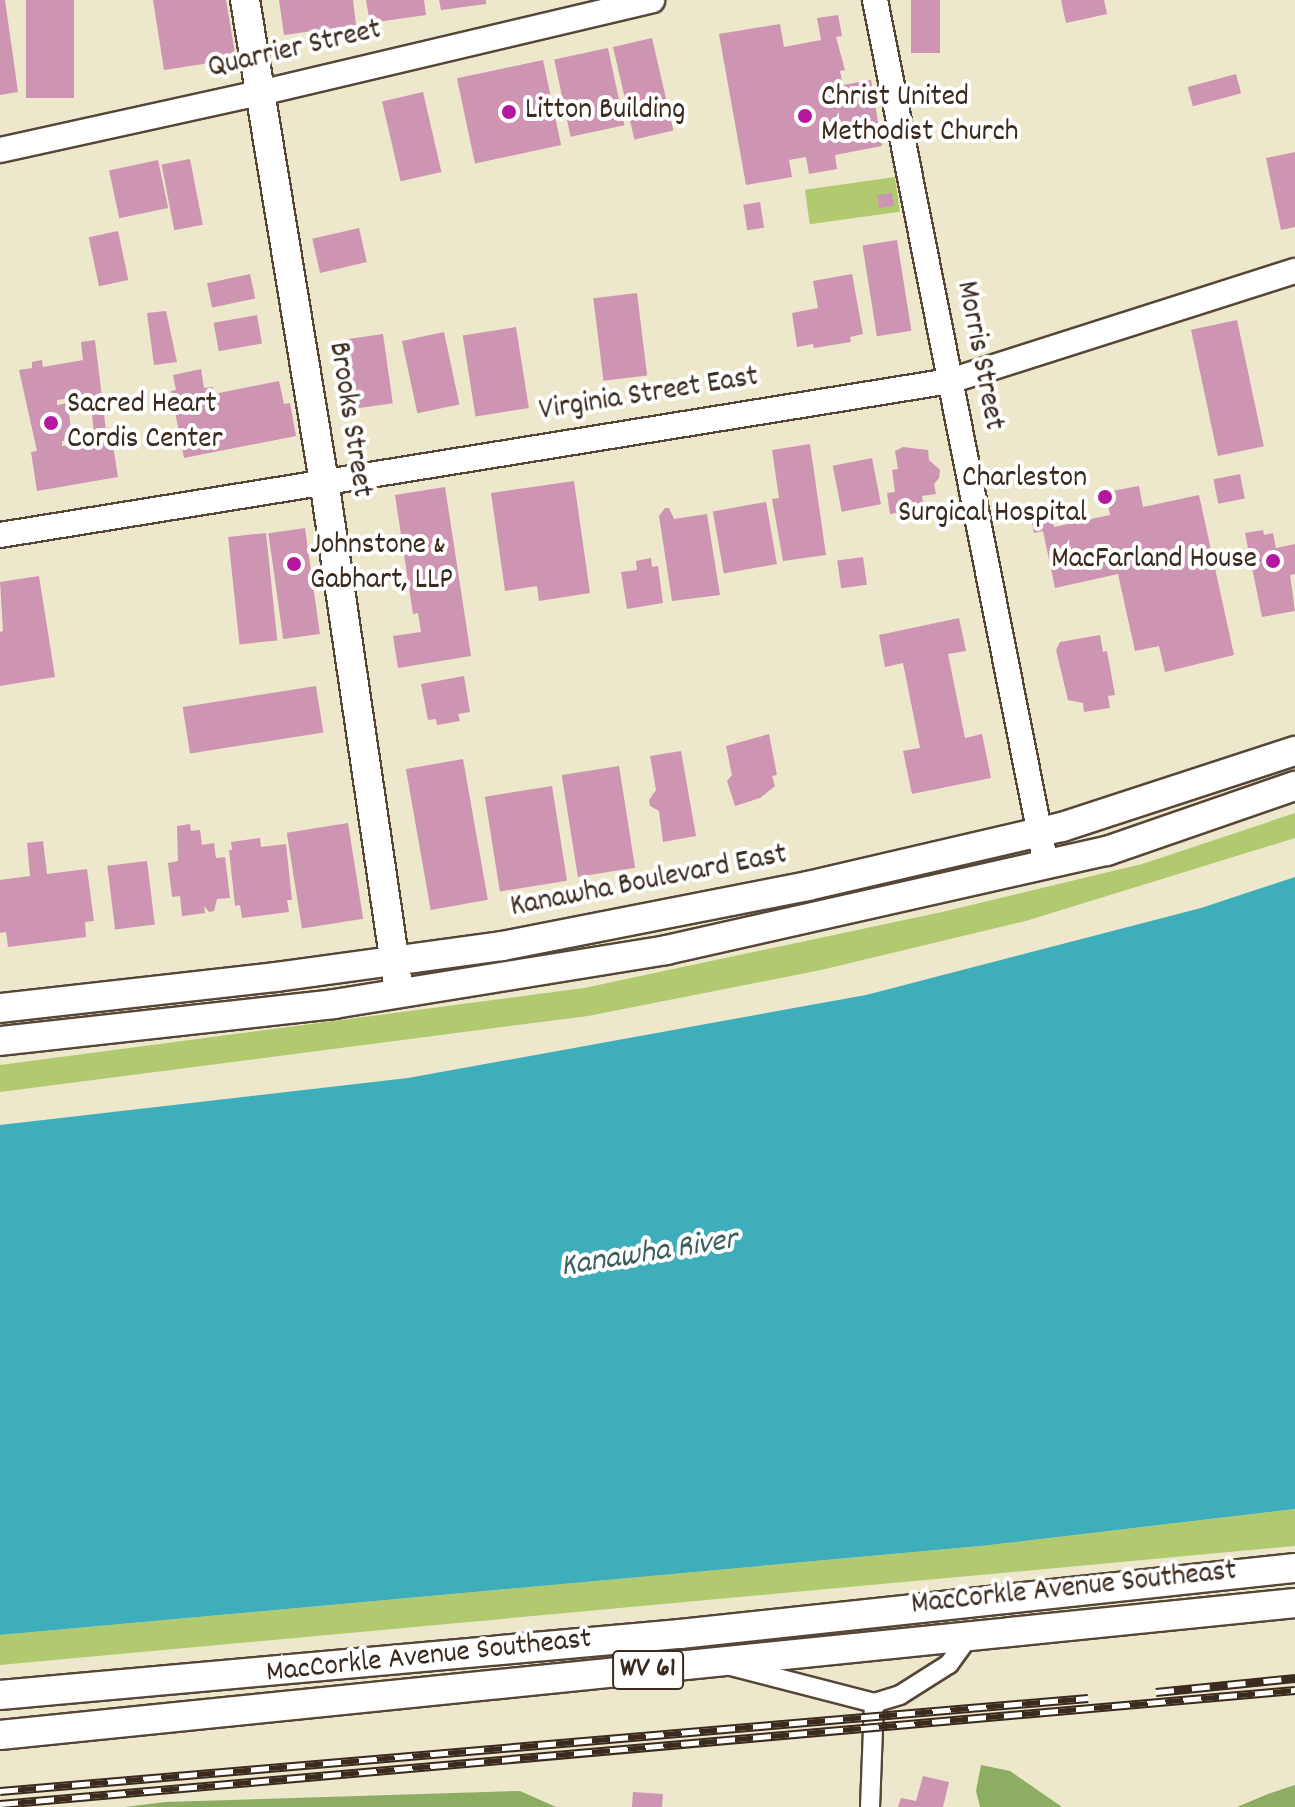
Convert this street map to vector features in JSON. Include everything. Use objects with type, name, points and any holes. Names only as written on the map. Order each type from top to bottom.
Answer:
[{"type":"main road","name":"Brooks Street","points":[[245,0],[324,480],[400,994]]},
{"type":"main road","name":"Quarrier Street","points":[[0,150],[260,93],[652,0]]},
{"type":"main road","name":"Morris Street","points":[[875,0],[1046,865]]},
{"type":"main road","name":"Virginia Street East","points":[[0,535],[324,480],[950,381],[1295,271]]},
{"type":"main road","name":"Kanawha Boulevard East","points":[[0,1008],[502,946],[808,886],[1038,834],[1295,751]]},
{"type":"main road","points":[[0,1041],[400,994],[666,950],[1107,851],[1295,786]]},
{"type":"main road","name":"MacCorkle Avenue Southeast","points":[[0,1695],[680,1634],[1295,1568]]},
{"type":"main road","name":"MacCorkle Avenue Southeast","points":[[0,1735],[1295,1603]]},
{"type":"street","points":[[717,1662],[874,1703],[900,1695],[949,1664],[972,1634]]},
{"type":"street","points":[[870,1807],[874,1703]]},
{"type":"green space","points":[[895,177],[900,212],[810,224],[805,190]]},
{"type":"green space","points":[[1295,813],[1295,838],[1029,920],[821,970],[588,1016],[0,1092],[0,1065],[584,988],[942,912],[1142,864]]},
{"type":"green space","points":[[1295,1509],[1295,1546],[0,1665],[0,1635],[981,1546]]},
{"type":"green space","points":[[981,1765],[1010,1771],[1062,1807],[980,1807],[976,1791]]},
{"type":"green space","points":[[1295,1785],[1295,1807],[1237,1807],[1268,1794]]},
{"type":"green space","points":[[520,1791],[556,1807],[125,1807],[165,1802]]},
{"type":"water","name":"Kanawha River","points":[[1295,877],[1295,1509],[981,1546],[0,1635],[0,1125],[408,1078],[866,995],[1201,908]]},
{"type":"building","points":[[0,0],[5,0],[18,92],[0,95]]},
{"type":"building","points":[[26,0],[74,0],[74,98],[26,98]]},
{"type":"building","points":[[153,0],[226,0],[236,59],[164,70]]},
{"type":"building","points":[[279,0],[353,0],[356,25],[284,35]]},
{"type":"building","points":[[366,0],[424,0],[426,15],[370,23]]},
{"type":"building","points":[[439,0],[486,0],[486,4],[441,10]]},
{"type":"building","points":[[911,0],[940,0],[940,53],[911,53]]},
{"type":"building","points":[[1061,0],[1104,0],[1107,14],[1066,23]]},
{"type":"building","name":"Christ United Methodist Church","points":[[838,15],[842,36],[836,37],[845,70],[840,71],[843,85],[871,80],[882,146],[835,155],[837,169],[809,174],[806,157],[789,160],[792,177],[746,185],[719,34],[780,24],[784,47],[821,40],[817,18]]},
{"type":"building","points":[[652,38],[673,131],[634,140],[613,47]]},
{"type":"building","points":[[608,48],[624,125],[571,137],[554,59]]},
{"type":"building","name":"Litton Building","points":[[543,60],[561,145],[475,163],[457,78]]},
{"type":"building","points":[[1236,74],[1241,93],[1193,106],[1188,87]]},
{"type":"building","points":[[423,92],[441,172],[401,181],[382,101]]},
{"type":"building","points":[[1295,152],[1295,227],[1281,230],[1266,158]]},
{"type":"building","points":[[190,159],[203,225],[174,230],[162,165]]},
{"type":"building","points":[[158,160],[168,208],[119,218],[109,170]]},
{"type":"building","points":[[892,193],[894,206],[879,208],[877,195]]},
{"type":"building","points":[[760,202],[764,228],[747,230],[743,205]]},
{"type":"building","points":[[359,228],[367,262],[320,273],[312,239]]},
{"type":"building","points":[[118,231],[128,280],[99,286],[89,237]]},
{"type":"building","points":[[897,240],[911,331],[877,336],[862,245]]},
{"type":"building","points":[[250,274],[255,298],[212,308],[207,283]]},
{"type":"building","points":[[852,274],[863,334],[850,337],[851,342],[814,348],[813,344],[797,347],[792,313],[818,308],[813,281]]},
{"type":"building","points":[[637,293],[647,375],[603,381],[593,298]]},
{"type":"building","points":[[166,311],[177,362],[154,365],[147,313]]},
{"type":"building","points":[[257,315],[262,344],[219,351],[214,323]]},
{"type":"building","points":[[1237,320],[1264,446],[1218,456],[1191,330]]},
{"type":"building","points":[[516,327],[529,408],[475,416],[463,335]]},
{"type":"building","points":[[444,332],[459,404],[417,413],[402,341]]},
{"type":"building","points":[[383,334],[393,403],[356,408],[346,339]]},
{"type":"building","name":"Sacred Heart Cordis Center","points":[[95,340],[107,439],[112,439],[118,477],[37,491],[31,452],[37,451],[19,370],[32,368],[32,362],[42,360],[43,367],[83,360],[81,342]],"holes":[[[90,396],[95,442],[62,446],[62,441],[72,440],[68,403],[57,405],[57,400]]]},
{"type":"building","points":[[201,369],[204,388],[213,387],[214,394],[279,381],[284,404],[290,403],[296,436],[184,458],[171,391],[176,390],[173,375]]},
{"type":"building","points":[[810,444],[826,555],[783,561],[772,499],[779,498],[772,450]]},
{"type":"building","points":[[903,447],[928,450],[929,460],[940,470],[934,484],[936,494],[922,496],[924,508],[890,514],[887,493],[895,492],[892,470],[898,469],[895,451]]},
{"type":"building","points":[[872,458],[881,504],[842,512],[833,466]]},
{"type":"building","points":[[1240,474],[1245,499],[1218,504],[1213,479]]},
{"type":"building","points":[[574,481],[590,593],[539,601],[537,586],[505,591],[491,493]]},
{"type":"building","points":[[1139,486],[1143,507],[1199,495],[1234,655],[1165,672],[1159,646],[1135,651],[1118,574],[1055,588],[1043,531],[1034,533],[1032,523],[1052,518],[1054,527],[1110,515],[1106,492]]},
{"type":"building","points":[[445,487],[471,656],[398,668],[393,636],[421,632],[418,613],[413,614],[395,495]]},
{"type":"building","points":[[766,502],[777,564],[724,573],[713,511]]},
{"type":"building","points":[[665,508],[669,508],[674,519],[707,514],[720,595],[672,601],[659,516]]},
{"type":"building","points":[[305,528],[320,634],[283,639],[268,533]]},
{"type":"building","name":"MacFarland House","points":[[1263,530],[1264,535],[1273,533],[1276,548],[1295,544],[1295,574],[1290,575],[1295,611],[1262,617],[1245,533]]},
{"type":"building","points":[[266,533],[277,640],[239,644],[228,537]]},
{"type":"building","points":[[863,557],[867,585],[841,588],[837,561]]},
{"type":"building","points":[[651,558],[652,567],[658,566],[663,603],[627,609],[621,572],[637,570],[636,561]]},
{"type":"building","points":[[39,576],[55,677],[0,686],[0,632],[3,631],[0,582]]},
{"type":"building","points":[[959,618],[966,651],[948,654],[965,738],[982,734],[991,778],[912,794],[903,751],[920,748],[903,663],[885,667],[879,635]]},
{"type":"building","points":[[1100,635],[1103,652],[1107,651],[1115,695],[1108,696],[1110,708],[1084,712],[1083,703],[1068,700],[1056,650],[1060,642]]},
{"type":"building","points":[[464,676],[470,712],[458,714],[460,721],[437,725],[436,719],[428,720],[421,684]]},
{"type":"building","points":[[316,686],[323,732],[190,754],[183,707]]},
{"type":"building","points":[[769,734],[777,775],[772,776],[775,786],[760,798],[735,806],[727,781],[732,775],[726,746]]},
{"type":"building","points":[[681,751],[696,836],[663,842],[659,811],[650,806],[649,800],[656,790],[650,756]]},
{"type":"building","points":[[463,759],[488,900],[431,910],[406,769]]},
{"type":"building","points":[[619,766],[635,868],[578,877],[562,775]]},
{"type":"building","points":[[552,786],[567,881],[500,891],[485,797]]},
{"type":"building","points":[[348,823],[363,919],[302,929],[287,833]]},
{"type":"building","points":[[190,824],[191,831],[200,830],[202,845],[214,843],[216,858],[225,857],[230,898],[217,899],[214,911],[209,912],[204,906],[205,913],[182,916],[180,896],[172,897],[168,863],[178,861],[177,826]]},
{"type":"building","points":[[260,838],[261,847],[286,844],[292,900],[287,900],[289,912],[242,918],[240,905],[235,906],[229,850],[232,850],[231,842]]},
{"type":"building","points":[[43,841],[47,874],[87,869],[94,921],[85,922],[86,937],[8,947],[6,932],[0,933],[0,880],[30,876],[27,843]]},
{"type":"building","points":[[147,861],[155,925],[115,929],[107,866]]},
{"type":"building","points":[[923,1776],[949,1782],[943,1807],[898,1807],[901,1798],[916,1801]]},
{"type":"building","points":[[633,1792],[663,1794],[662,1807],[632,1807]]},
{"type":"railway","points":[[1156,1692],[1295,1678]]},
{"type":"railway","points":[[0,1804],[1295,1690]]},
{"type":"railway","points":[[0,1791],[1088,1698]]},
{"type":"place","name":"Litton Building","points":[[509,112]]},
{"type":"place","name":"Christ United Methodist Church","points":[[805,116]]},
{"type":"place","name":"Sacred Heart Cordis Center","points":[[51,423]]},
{"type":"place","name":"Charleston Surgical Hospital","points":[[1105,497]]},
{"type":"place","name":"MacFarland House","points":[[1273,561]]},
{"type":"place","name":"Johnstone & Gabhart, LLP","points":[[294,564]]}]
